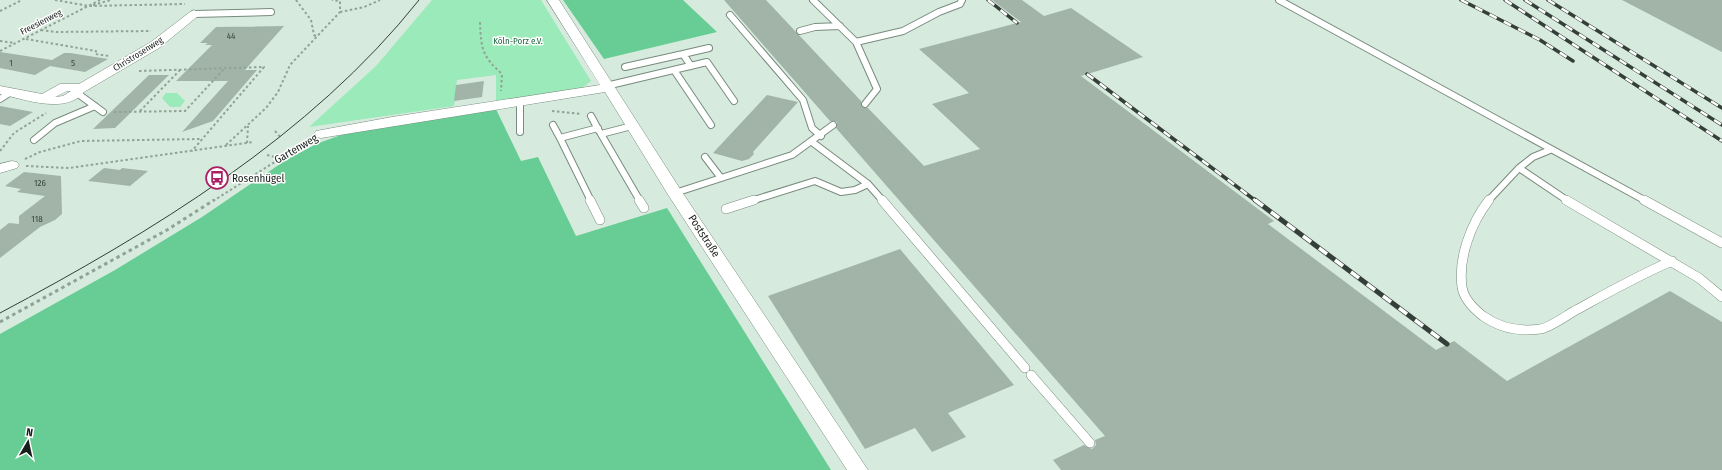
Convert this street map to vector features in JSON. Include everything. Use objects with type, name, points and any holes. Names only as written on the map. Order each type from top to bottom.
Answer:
[{"type":"street","name":"Poststraße","points":[[553,0],[675,193],[858,470]]},
{"type":"street","name":"Christrosenweg","points":[[76,93],[169,34],[190,9]]},
{"type":"street","points":[[4,94],[47,99],[48,95],[58,89],[70,87],[76,93]]},
{"type":"street","name":"Gartenweg","points":[[321,134],[383,121],[520,102],[607,87]]},
{"type":"lane","points":[[813,0],[856,42],[877,90],[865,104]]},
{"type":"lane","points":[[856,42],[903,31],[939,12],[960,4],[962,0]]},
{"type":"lane","points":[[1279,0],[1722,243]]},
{"type":"lane","points":[[190,9],[271,12]]},
{"type":"lane","points":[[730,15],[803,100],[812,128],[821,136]]},
{"type":"lane","points":[[800,31],[814,27],[840,26]]},
{"type":"lane","points":[[625,67],[709,48]]},
{"type":"lane","points":[[683,54],[691,66]]},
{"type":"lane","points":[[607,87],[708,62],[734,100]]},
{"type":"lane","points":[[674,70],[711,125]]},
{"type":"lane","points":[[76,93],[103,112]]},
{"type":"lane","points":[[520,102],[520,132]]},
{"type":"lane","points":[[34,140],[50,126],[64,118],[95,106]]},
{"type":"lane","points":[[591,116],[644,208]]},
{"type":"lane","points":[[553,125],[600,220]]},
{"type":"lane","points":[[675,193],[792,155],[821,136],[834,125]]},
{"type":"lane","points":[[560,138],[632,126]]},
{"type":"lane","points":[[812,142],[868,184],[1090,443]]},
{"type":"lane","points":[[1550,150],[1533,157],[1519,168],[1495,192],[1478,214],[1469,237],[1460,273],[1463,292],[1473,308],[1493,323],[1514,330],[1542,329],[1643,274],[1672,261]]},
{"type":"lane","points":[[705,157],[720,178]]},
{"type":"lane","points":[[1519,168],[1561,197],[1699,278],[1722,297]]},
{"type":"lane","points":[[726,209],[815,181],[821,182],[833,190],[843,192],[852,192],[868,184]]},
{"type":"path","points":[[0,11],[22,0]]},
{"type":"path","name":"Freesienweg","points":[[55,0],[89,6],[190,9]]},
{"type":"path","name":"Freesienweg","points":[[0,51],[100,0]]},
{"type":"path","points":[[89,6],[111,0]]},
{"type":"path","points":[[296,0],[313,22],[315,28],[314,35],[316,36]]},
{"type":"path","points":[[332,0],[340,1],[340,12]]},
{"type":"path","points":[[226,146],[266,108],[278,92],[290,65],[340,12],[364,7],[380,0]]},
{"type":"path","points":[[480,22],[481,52],[488,62],[502,74],[500,105]]},
{"type":"path","points":[[41,30],[56,32],[145,30],[169,34]]},
{"type":"path","points":[[25,38],[96,51],[95,54],[124,63],[135,71],[264,67],[192,151]]},
{"type":"path","points":[[0,41],[15,43]]},
{"type":"path","points":[[103,112],[185,111],[225,68]]},
{"type":"path","points":[[139,111],[181,69]]},
{"type":"path","points":[[0,151],[6,141],[15,132],[76,93]]},
{"type":"path","points":[[247,143],[248,126]]},
{"type":"path","points":[[275,131],[281,138]]},
{"type":"path","name":"Gartenweg","points":[[0,322],[167,230],[279,158],[321,134]]},
{"type":"path","points":[[4,166],[40,152],[81,141],[202,139]]},
{"type":"path","points":[[4,166],[69,168],[253,142]]},
{"type":"path","points":[[267,155],[279,158]]},
{"type":"green space","name":"Köln-Porz e.V.","points":[[432,0],[541,0],[591,81],[581,89],[496,101],[496,75],[457,80],[454,106],[309,127],[376,66]]},
{"type":"green space","points":[[563,0],[683,0],[717,32],[604,59]]},
{"type":"green space","points":[[166,93],[177,93],[185,101],[180,107],[170,107],[162,98]]},
{"type":"green space","points":[[495,107],[521,161],[538,157],[576,236],[667,208],[831,470],[0,470],[0,334],[115,270],[202,217],[283,162],[316,144],[352,131]]},
{"type":"building","points":[[724,0],[766,0],[861,101],[862,107],[868,108],[924,166],[980,149],[932,104],[969,93],[919,49],[1021,22],[992,0],[1022,0],[1044,16],[1071,8],[1143,57],[1081,76],[1274,221],[1268,224],[1436,350],[1454,341],[1507,381],[1670,291],[1722,322],[1722,470],[1061,470],[1053,460],[1084,445],[1092,449],[1096,445],[1095,440],[1105,436],[836,128],[837,122],[830,121]]},
{"type":"building","points":[[1622,0],[1722,0],[1722,52]]},
{"type":"building","points":[[284,26],[245,70],[257,70],[213,121],[182,132],[228,81],[176,81],[212,45],[205,45],[208,43],[200,43],[216,27]]},
{"type":"building","points":[[0,52],[52,60],[64,53],[108,59],[85,72],[50,66],[35,75],[0,68]]},
{"type":"building","points":[[149,75],[169,75],[115,128],[93,129]]},
{"type":"building","points":[[484,81],[482,97],[454,101],[456,85]]},
{"type":"building","points":[[767,95],[798,102],[753,152],[754,154],[749,159],[742,161],[713,153]]},
{"type":"building","points":[[0,106],[33,112],[10,126],[0,124]]},
{"type":"building","points":[[104,168],[120,170],[122,168],[148,171],[130,186],[88,181]]},
{"type":"building","points":[[24,172],[61,176],[62,214],[55,220],[40,227],[0,258],[0,230],[9,223],[19,224],[19,216],[45,196],[17,192],[21,189],[5,186]]},
{"type":"building","points":[[900,249],[1014,385],[948,413],[966,437],[932,452],[915,428],[865,449],[768,296]]},
{"type":"tram line","points":[[0,313],[114,249],[171,214],[226,177],[279,137],[329,95],[376,49],[419,0]]},
{"type":"railway","points":[[988,0],[1017,23]]},
{"type":"railway","points":[[1461,0],[1540,40],[1573,61]]},
{"type":"railway","points":[[1505,0],[1722,141]]},
{"type":"railway","points":[[1525,0],[1722,125]]},
{"type":"railway","points":[[1548,0],[1722,108]]},
{"type":"railway","points":[[1087,74],[1256,201]]},
{"type":"railway","points":[[1255,200],[1447,344]]},
{"type":"place","name":"Rosenhügel","points":[[217,178]]}]
